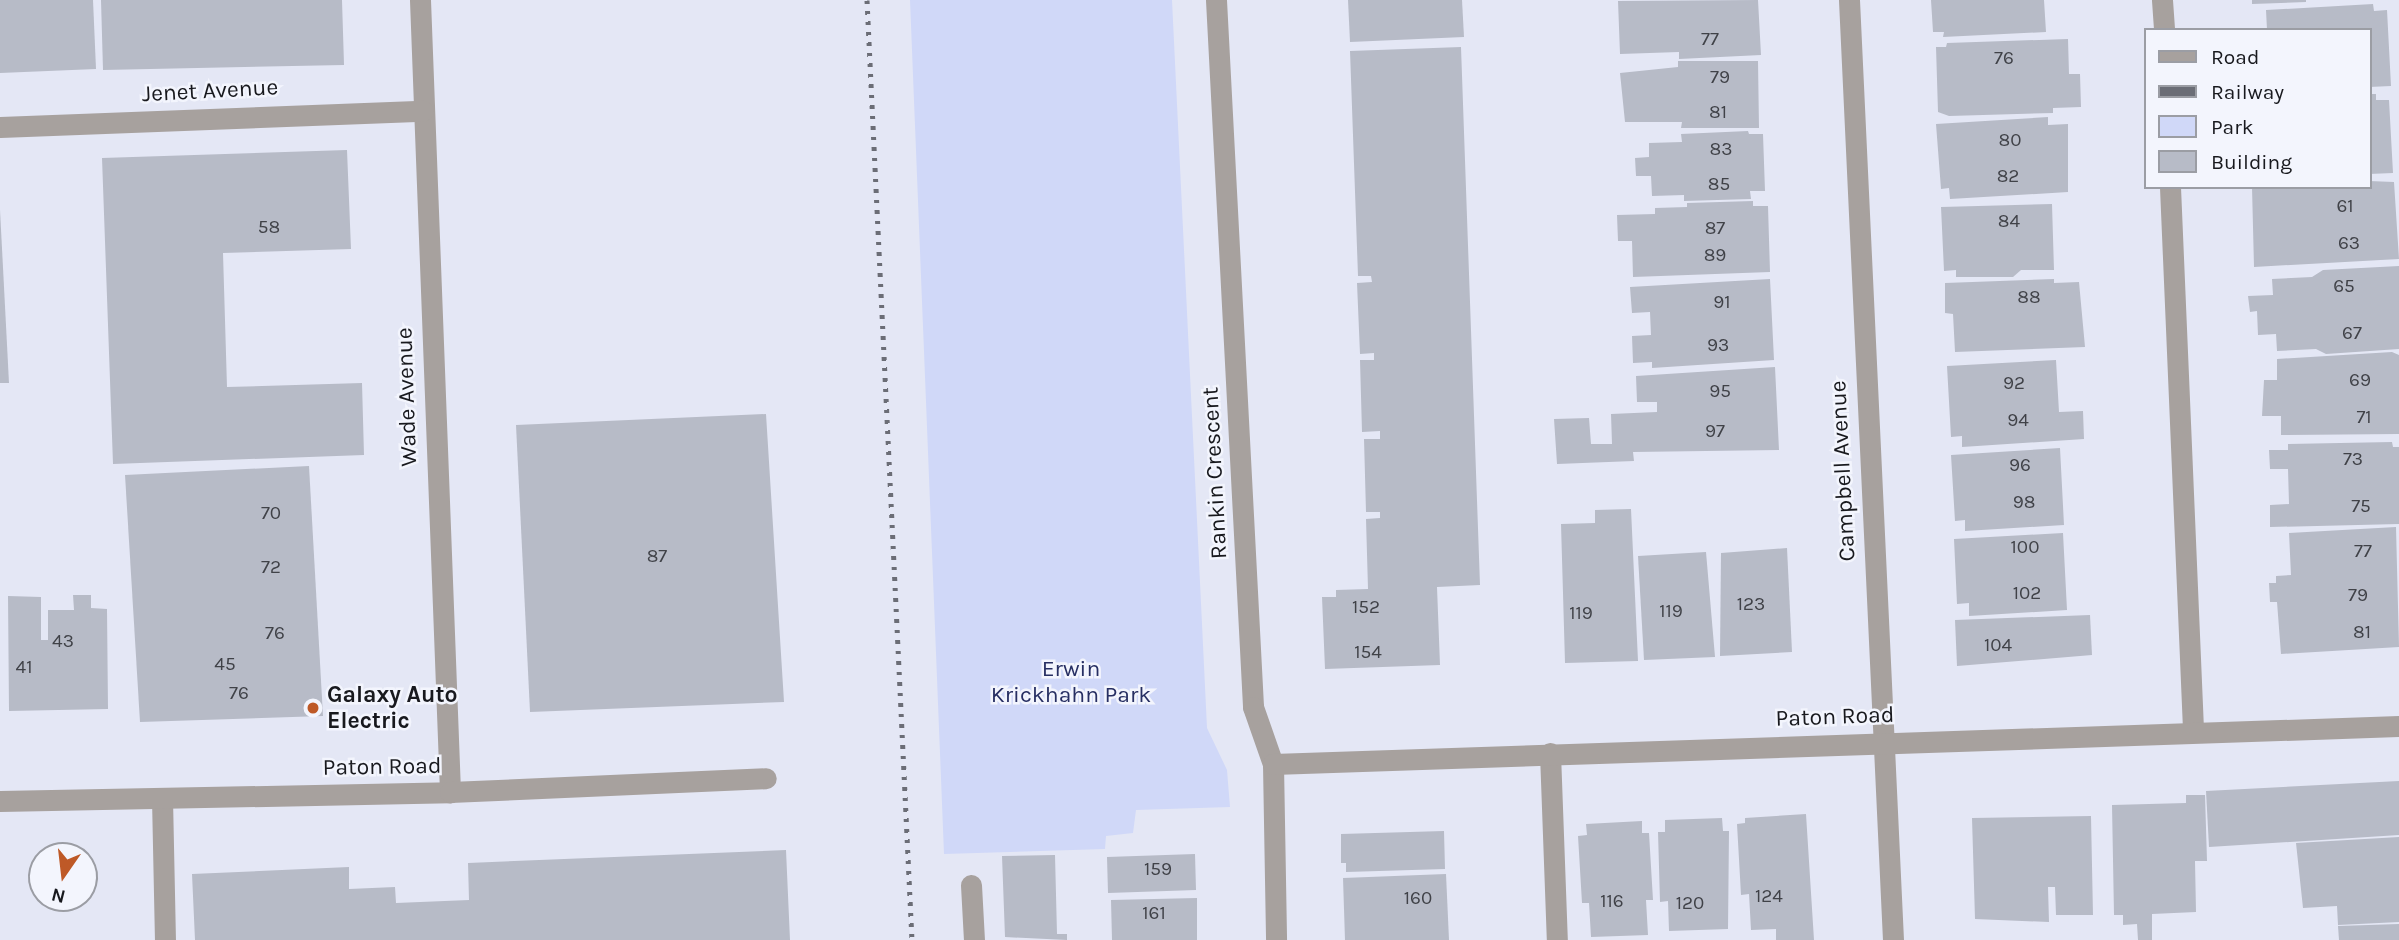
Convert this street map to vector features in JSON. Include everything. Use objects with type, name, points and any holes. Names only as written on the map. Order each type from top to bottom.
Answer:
[{"type":"street","name":"Wade Avenue","points":[[420,0],[450,792]]},
{"type":"street","name":"Rankin Crescent","points":[[1216,0],[1253,707],[1273,764],[1276,940]]},
{"type":"street","name":"Campbell Avenue","points":[[1849,0],[1893,940]]},
{"type":"street","points":[[2162,0],[2164,28]]},
{"type":"street","name":"Jenet Avenue","points":[[0,127],[423,111]]},
{"type":"street","points":[[2170,189],[2193,730]]},
{"type":"street","name":"Paton Road","points":[[1273,764],[2193,730],[2399,726]]},
{"type":"street","points":[[1550,752],[1557,940]]},
{"type":"street","name":"Paton Road","points":[[0,801],[450,792],[766,778]]},
{"type":"street","points":[[162,798],[165,940]]},
{"type":"street","points":[[971,885],[974,940]]},
{"type":"green space","name":"Erwin Krickhahn Park","points":[[910,0],[1172,0],[1207,728],[1227,770],[1230,807],[1136,810],[1133,833],[1106,836],[1105,849],[944,854]]},
{"type":"building","points":[[0,0],[93,0],[96,69],[0,73]]},
{"type":"building","points":[[101,0],[342,0],[344,65],[103,70]]},
{"type":"building","points":[[1348,0],[1462,0],[1464,37],[1350,42]]},
{"type":"building","points":[[1758,0],[1761,55],[1679,59],[1679,52],[1620,54],[1618,1]]},
{"type":"building","points":[[1931,0],[2044,0],[2046,32],[1943,37],[1944,32],[1933,32]]},
{"type":"building","points":[[2252,0],[2306,0],[2306,2],[2252,4]]},
{"type":"building","points":[[2373,4],[2374,11],[2387,10],[2391,86],[2371,87],[2371,28],[2267,28],[2266,10]]},
{"type":"building","points":[[2068,39],[2069,74],[2080,74],[2081,107],[2053,108],[2053,113],[1949,116],[1938,112],[1936,47],[1946,47],[1947,43]]},
{"type":"building","points":[[1461,47],[1480,585],[1437,587],[1440,665],[1325,669],[1322,597],[1336,597],[1336,590],[1368,589],[1366,519],[1380,518],[1380,512],[1366,512],[1364,439],[1380,439],[1380,431],[1362,432],[1360,360],[1374,360],[1374,353],[1360,354],[1357,283],[1372,282],[1371,276],[1358,276],[1350,51]]},
{"type":"building","points":[[1678,61],[1758,61],[1759,128],[1681,128],[1682,122],[1625,122],[1620,73],[1678,67]]},
{"type":"building","points":[[2371,94],[2376,94],[2376,100],[2389,100],[2393,173],[2371,174]]},
{"type":"building","points":[[2048,117],[2048,125],[2068,124],[2068,192],[1950,199],[1949,188],[1941,189],[1936,124]]},
{"type":"building","points":[[1748,131],[1749,134],[1763,134],[1765,191],[1750,191],[1751,199],[1684,201],[1684,195],[1652,196],[1651,176],[1636,176],[1635,158],[1649,157],[1649,143],[1682,142],[1681,134]]},
{"type":"building","points":[[347,150],[351,249],[223,253],[227,387],[362,383],[364,455],[113,464],[102,158]]},
{"type":"building","points":[[2371,181],[2394,182],[2399,259],[2254,267],[2252,189],[2371,189]]},
{"type":"building","points":[[1753,201],[1753,206],[1768,206],[1770,272],[1633,277],[1632,241],[1618,241],[1617,215],[1655,214],[1655,208],[1687,207],[1687,203]]},
{"type":"building","points":[[2052,204],[2054,270],[2021,270],[2013,277],[1956,277],[1956,270],[1944,271],[1941,207]]},
{"type":"building","points":[[0,210],[9,383],[0,383]]},
{"type":"building","points":[[2399,266],[2399,349],[2326,354],[2316,349],[2277,351],[2276,334],[2258,335],[2257,311],[2250,312],[2248,296],[2273,295],[2272,279],[2312,277],[2323,270]]},
{"type":"building","points":[[1770,279],[1774,360],[1652,368],[1652,362],[1633,363],[1632,336],[1651,335],[1650,312],[1632,313],[1630,287]]},
{"type":"building","points":[[2054,279],[2054,283],[2079,282],[2085,347],[1955,352],[1953,314],[1945,313],[1945,283]]},
{"type":"building","points":[[2392,352],[2399,355],[2399,434],[2281,435],[2281,416],[2262,416],[2264,380],[2277,380],[2277,359]]},
{"type":"building","points":[[2056,360],[2059,412],[2083,411],[2084,439],[1962,447],[1962,436],[1951,437],[1947,366]]},
{"type":"building","points":[[1775,367],[1779,450],[1633,452],[1634,461],[1557,464],[1554,419],[1589,418],[1591,444],[1612,444],[1611,414],[1657,412],[1657,402],[1637,402],[1636,376]]},
{"type":"building","points":[[766,414],[784,702],[530,712],[516,425]]},
{"type":"building","points":[[2392,442],[2393,447],[2399,447],[2399,524],[2270,527],[2270,505],[2289,504],[2288,469],[2270,469],[2269,450],[2288,450],[2288,444]]},
{"type":"building","points":[[2060,448],[2064,525],[1965,531],[1965,520],[1955,521],[1951,455]]},
{"type":"building","points":[[309,466],[323,716],[140,722],[125,475]]},
{"type":"building","points":[[1631,509],[1638,661],[1565,663],[1561,524],[1595,523],[1595,510]]},
{"type":"building","points":[[2396,527],[2399,647],[2281,654],[2277,602],[2270,602],[2269,583],[2276,583],[2276,576],[2291,575],[2289,533]]},
{"type":"building","points":[[2063,533],[2067,610],[1969,616],[1969,603],[1957,604],[1954,539]]},
{"type":"building","points":[[1787,548],[1792,652],[1720,656],[1721,553]]},
{"type":"building","points":[[1706,552],[1715,657],[1644,660],[1638,556]]},
{"type":"building","points":[[73,595],[91,595],[91,608],[107,609],[108,709],[9,711],[8,596],[41,597],[41,640],[48,640],[48,610],[74,610]]},
{"type":"building","points":[[2090,615],[2092,655],[1957,666],[1955,620]]},
{"type":"building","points":[[2399,781],[2399,835],[2209,847],[2206,791]]},
{"type":"building","points":[[2186,795],[2205,795],[2207,861],[2195,861],[2196,912],[2152,914],[2152,940],[2138,940],[2137,924],[2123,925],[2123,915],[2114,915],[2112,805],[2186,803]]},
{"type":"building","points":[[1806,814],[1814,940],[1776,940],[1776,929],[1751,930],[1749,894],[1741,895],[1737,824],[1745,823],[1745,818]]},
{"type":"building","points":[[2091,816],[2093,915],[2056,915],[2055,887],[2048,887],[2049,922],[1975,919],[1972,818]]},
{"type":"building","points":[[1722,818],[1723,831],[1729,831],[1728,929],[1669,931],[1668,901],[1660,902],[1658,832],[1665,832],[1665,820]]},
{"type":"building","points":[[1642,821],[1642,833],[1649,833],[1653,900],[1646,900],[1648,935],[1591,937],[1589,903],[1582,903],[1578,836],[1587,835],[1586,824]]},
{"type":"building","points":[[1444,831],[1445,869],[1346,872],[1346,863],[1341,863],[1341,834]]},
{"type":"building","points":[[2399,837],[2399,922],[2338,925],[2337,906],[2303,908],[2296,843]]},
{"type":"building","points":[[786,850],[790,940],[195,940],[192,874],[349,867],[349,889],[395,887],[396,903],[469,900],[468,863]]},
{"type":"building","points":[[1195,854],[1196,890],[1108,893],[1107,857]]},
{"type":"building","points":[[1055,855],[1057,934],[1067,934],[1067,940],[1005,937],[1002,856]]},
{"type":"building","points":[[1446,874],[1449,940],[1345,940],[1343,878]]},
{"type":"building","points":[[1197,898],[1197,940],[1112,940],[1111,900]]},
{"type":"building","points":[[2399,924],[2399,940],[2339,940],[2338,926]]},
{"type":"railway","points":[[867,0],[912,940]]},
{"type":"place","name":"Galaxy Auto Electric","points":[[313,708]]}]
